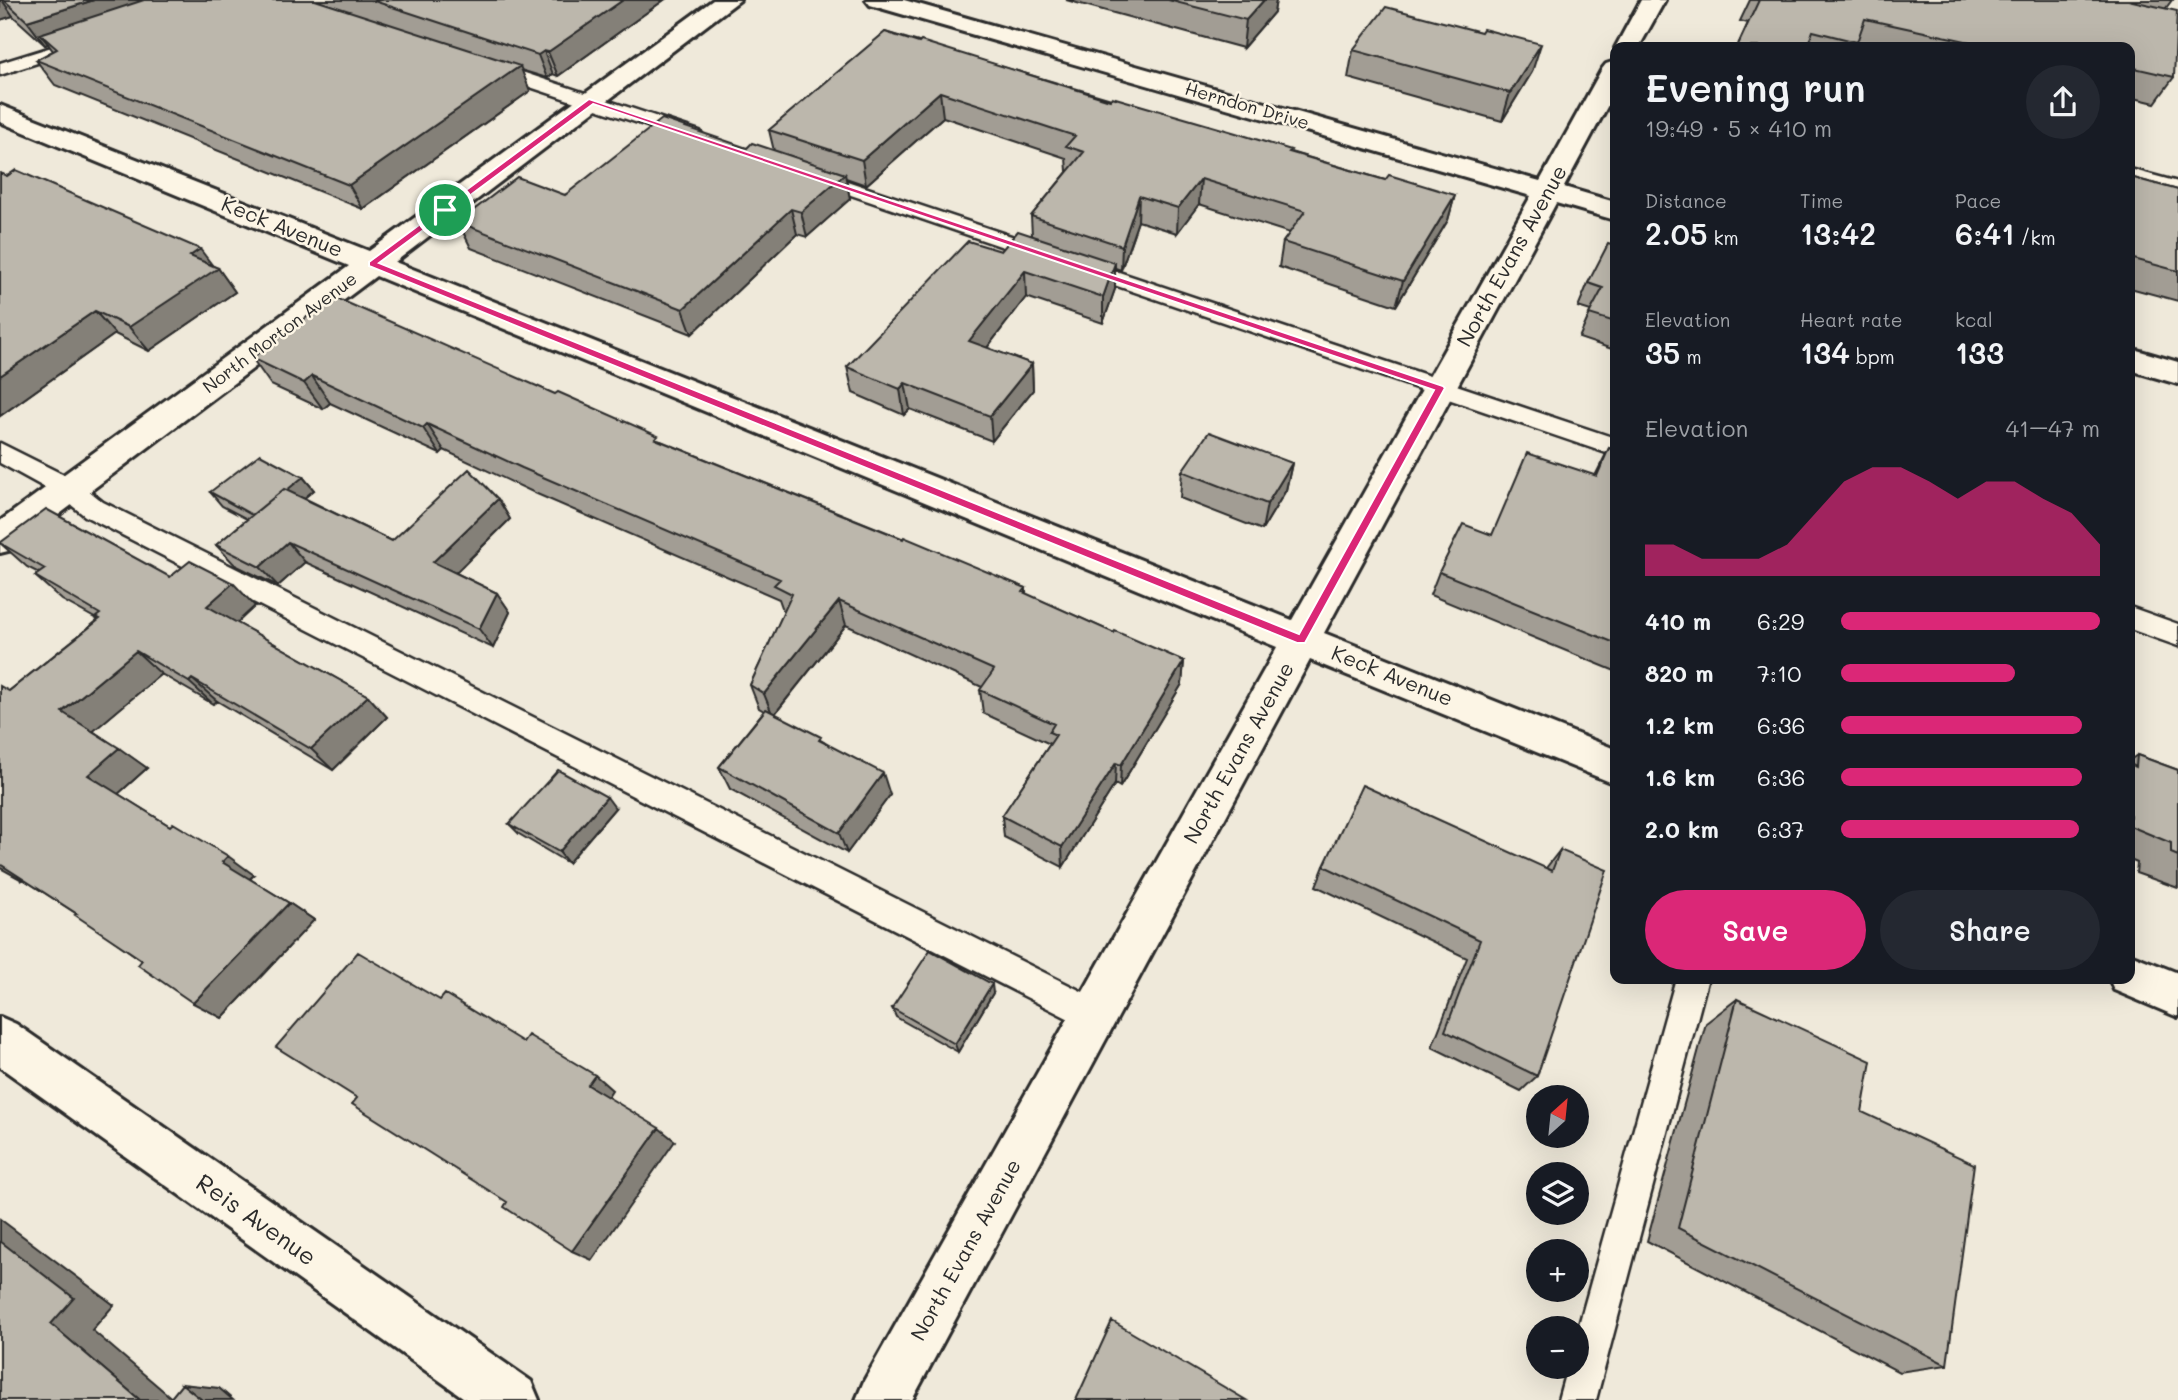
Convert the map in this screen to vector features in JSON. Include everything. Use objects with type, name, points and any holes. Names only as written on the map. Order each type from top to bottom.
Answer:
[{"type":"street","name":"North Morton Avenue","points":[[0,540],[728,0]]},
{"type":"street","name":"Herndon Drive","points":[[878,0],[1610,210]]},
{"type":"street","name":"North Evans Avenue","points":[[1630,42],[1653,0]]},
{"type":"street","name":"North Evans Avenue","points":[[883,1400],[1610,79]]},
{"type":"street","name":"Keck Avenue","points":[[0,113],[1610,765]]},
{"type":"street","points":[[2135,360],[2178,373]]},
{"type":"street","points":[[2135,977],[2178,995]]},
{"type":"street","name":"Reis Avenue","points":[[0,1040],[512,1400]]},
{"type":"lane","points":[[0,69],[95,38]]},
{"type":"lane","points":[[473,61],[711,141]]},
{"type":"lane","points":[[791,168],[1610,444]]},
{"type":"lane","points":[[2135,176],[2178,188]]},
{"type":"lane","points":[[0,452],[69,489],[106,515],[1095,1015]]},
{"type":"lane","points":[[2135,620],[2178,635]]},
{"type":"lane","points":[[1577,1400],[1690,984]]},
{"type":"building","points":[[4,0],[94,0],[27,21]]},
{"type":"building","points":[[144,0],[315,0],[520,66],[349,185],[36,60],[57,49],[40,34]]},
{"type":"building","points":[[371,0],[623,0],[548,52],[544,51],[538,55]]},
{"type":"building","points":[[1168,0],[1264,0],[1246,20]]},
{"type":"building","points":[[1759,0],[2128,0],[2177,11],[2174,77],[2135,68],[2135,42],[1970,42],[1865,19],[1857,42],[1813,31],[1809,42],[1739,42]]},
{"type":"building","points":[[1386,7],[1481,32],[1483,29],[1541,44],[1510,93],[1353,50]]},
{"type":"building","points":[[885,32],[1110,100],[1112,97],[1236,133],[1291,150],[1289,152],[1385,180],[1389,175],[1455,195],[1403,281],[1283,242],[1305,211],[1201,179],[1178,208],[1139,196],[1122,246],[1031,216],[1084,152],[1066,146],[1075,136],[940,92],[862,160],[769,130]]},
{"type":"building","points":[[662,119],[747,148],[752,143],[845,174],[801,212],[791,209],[683,309],[458,222],[517,177],[565,195]]},
{"type":"building","points":[[16,170],[200,249],[190,256],[218,268],[129,327],[95,311],[0,376],[0,173],[7,176]]},
{"type":"building","points":[[2135,178],[2178,190],[2178,271],[2135,259]]},
{"type":"building","points":[[1018,231],[1115,263],[1103,297],[1025,271],[969,341],[1032,364],[990,416],[905,383],[900,389],[847,367],[968,241],[1001,251]]},
{"type":"building","points":[[1610,245],[1610,320],[1589,314],[1603,288],[1588,283]]},
{"type":"building","points":[[334,297],[658,436],[655,439],[1026,588],[1023,592],[1184,661],[1121,765],[1116,763],[1062,847],[1002,816],[1056,735],[1049,732],[1054,724],[980,690],[994,670],[839,601],[764,694],[750,685],[792,594],[774,585],[780,579],[427,424],[423,428],[312,376],[304,383],[252,358]]},
{"type":"building","points":[[1209,432],[1292,463],[1267,504],[1182,471]]},
{"type":"building","points":[[1610,448],[1610,641],[1439,572],[1463,524],[1492,535],[1527,453],[1597,476]]},
{"type":"building","points":[[260,454],[303,477],[252,515],[210,492]]},
{"type":"building","points":[[469,469],[498,499],[433,562],[497,593],[479,629],[288,542],[260,567],[216,545],[284,489],[392,541]]},
{"type":"building","points":[[46,509],[170,577],[190,561],[233,583],[207,606],[368,696],[311,749],[192,679],[189,682],[136,651],[62,712],[119,748],[88,775],[170,826],[173,823],[228,856],[222,862],[289,903],[193,1003],[138,965],[142,960],[0,864],[0,686],[9,691],[100,619],[96,617],[100,614],[35,576],[45,569],[0,543]]},
{"type":"building","points":[[766,709],[883,773],[839,833],[719,767]]},
{"type":"building","points":[[2137,755],[2178,770],[2178,856],[2171,853],[2171,843],[2135,828]]},
{"type":"building","points":[[558,770],[607,797],[559,852],[509,824]]},
{"type":"building","points":[[1362,785],[1552,871],[1560,850],[1607,870],[1537,1076],[1445,1031],[1480,940],[1324,866]]},
{"type":"building","points":[[930,950],[992,984],[955,1044],[892,1008]]},
{"type":"building","points":[[358,952],[440,1000],[445,994],[523,1042],[528,1035],[595,1075],[588,1085],[659,1128],[572,1251],[504,1207],[507,1202],[352,1104],[357,1098],[276,1047]]},
{"type":"building","points":[[1737,999],[1871,1061],[1862,1112],[1974,1164],[1947,1365],[1678,1228]]},
{"type":"building","points":[[0,1241],[74,1298],[51,1324],[140,1400],[0,1400]]},
{"type":"building","points":[[1112,1321],[1246,1400],[1076,1400]]},
{"type":"building","points":[[182,1384],[202,1400],[169,1400]]},
{"type":"route","points":[[592,101],[1440,388],[1301,640],[372,264],[445,210],[592,101]]}]
